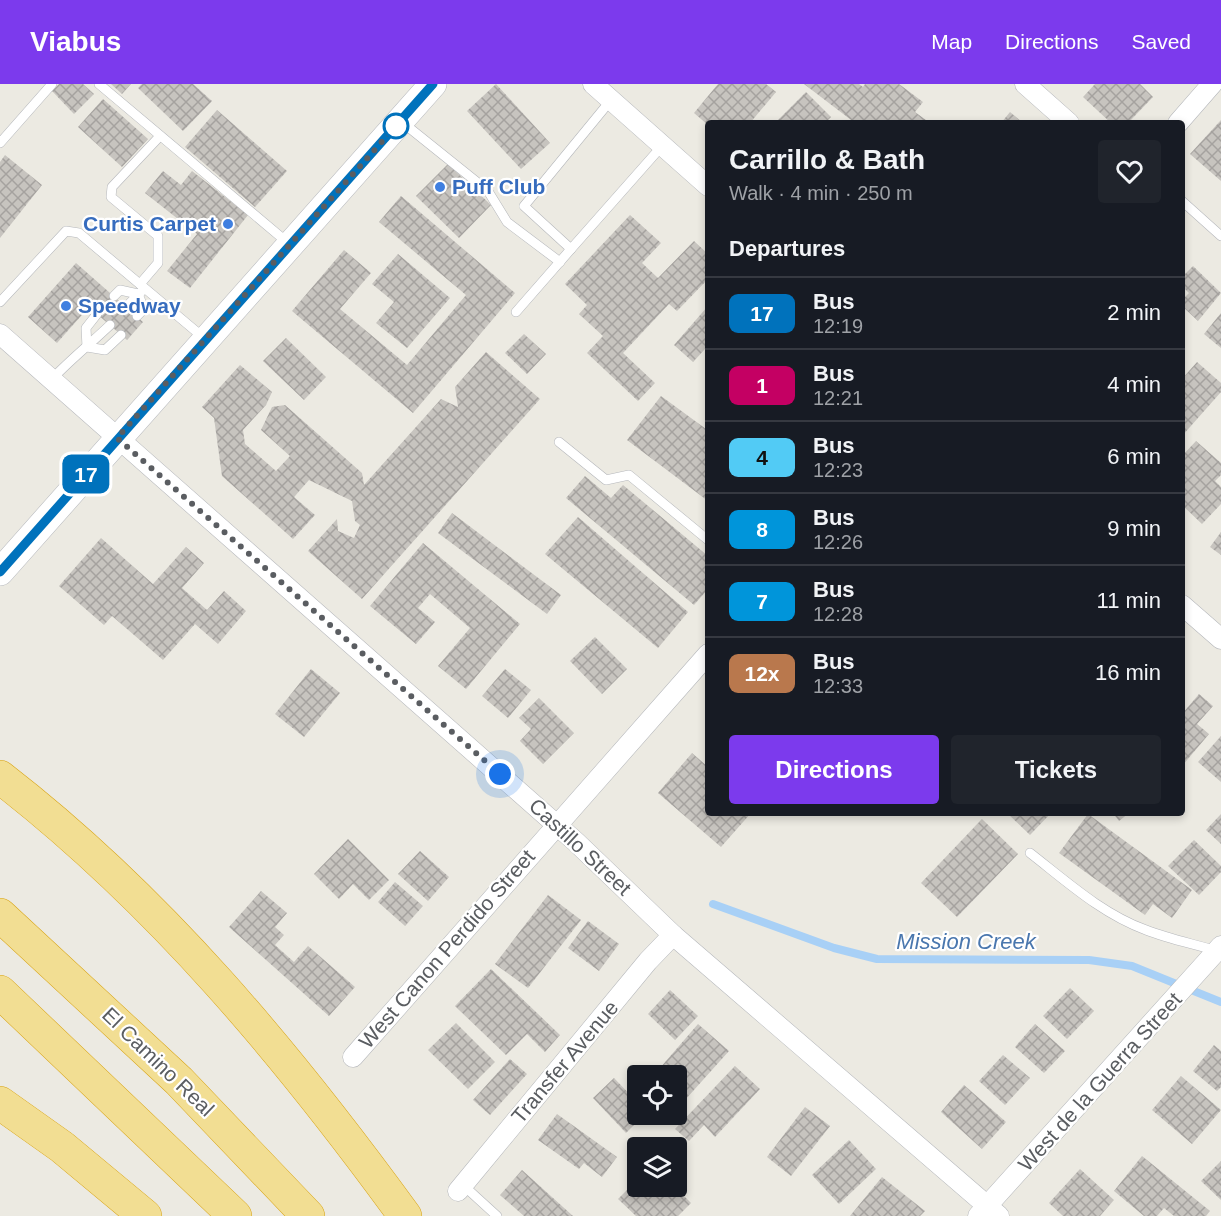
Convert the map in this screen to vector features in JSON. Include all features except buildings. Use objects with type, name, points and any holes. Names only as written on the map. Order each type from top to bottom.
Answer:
[{"type":"highway","points":[[0,777],[58,822],[111,871],[212,974],[305,1083],[405,1216]]},
{"type":"highway","name":"El Camino Real","points":[[0,915],[179,1081],[308,1216]]},
{"type":"highway","points":[[0,992],[235,1216]]},
{"type":"highway","points":[[0,1103],[62,1147],[145,1216]]},
{"type":"main road","points":[[0,572],[433,84]]},
{"type":"street","points":[[592,84],[705,183]]},
{"type":"street","points":[[1025,84],[1066,120]]},
{"type":"street","points":[[1182,120],[1212,84]]},
{"type":"street","name":"Castillo Street","points":[[0,334],[556,824],[673,935],[988,1213]]},
{"type":"street","points":[[1185,608],[1221,639]]},
{"type":"street","name":"West Canon Perdido Street","points":[[353,1057],[705,657]]},
{"type":"street","name":"Transfer Avenue","points":[[461,1188],[648,961],[673,935]]},
{"type":"street","name":"West de la Guerra Street","points":[[988,1213],[1216,952]]},
{"type":"lane","points":[[0,143],[52,84]]},
{"type":"lane","points":[[99,84],[290,244]]},
{"type":"lane","points":[[571,249],[524,206],[611,100]]},
{"type":"lane","points":[[400,120],[488,191],[507,222],[560,262]]},
{"type":"lane","points":[[126,307],[158,263],[158,236],[111,197],[112,187],[160,136]]},
{"type":"lane","points":[[516,312],[662,146]]},
{"type":"lane","points":[[1185,204],[1221,236]]},
{"type":"lane","points":[[0,302],[66,231],[79,233],[141,289],[205,339]]},
{"type":"lane","points":[[114,296],[120,290],[141,289]]},
{"type":"lane","points":[[137,316],[144,309],[141,289]]},
{"type":"lane","points":[[87,347],[86,327],[97,314]]},
{"type":"lane","points":[[51,380],[74,355],[87,347],[110,326]]},
{"type":"lane","points":[[87,347],[105,350],[121,335]]},
{"type":"lane","points":[[559,442],[606,480],[629,475],[705,538]]},
{"type":"lane","points":[[1030,853],[1087,897],[1119,918],[1146,930],[1216,952]]},
{"type":"lane","points":[[461,1188],[497,1216]]},
{"type":"waterway","name":"Mission Creek","points":[[713,904],[834,948],[877,959],[1089,960],[1132,966],[1221,1002]]},
{"type":"bus line","name":"17","points":[[0,572],[433,84]]},
{"type":"place","name":"Puff Club","points":[[440,187]]},
{"type":"place","name":"Curtis Carpet","points":[[228,224]]},
{"type":"place","name":"Speedway","points":[[66,306]]},
{"type":"route","points":[[396,126],[117,438],[500,774]]}]
